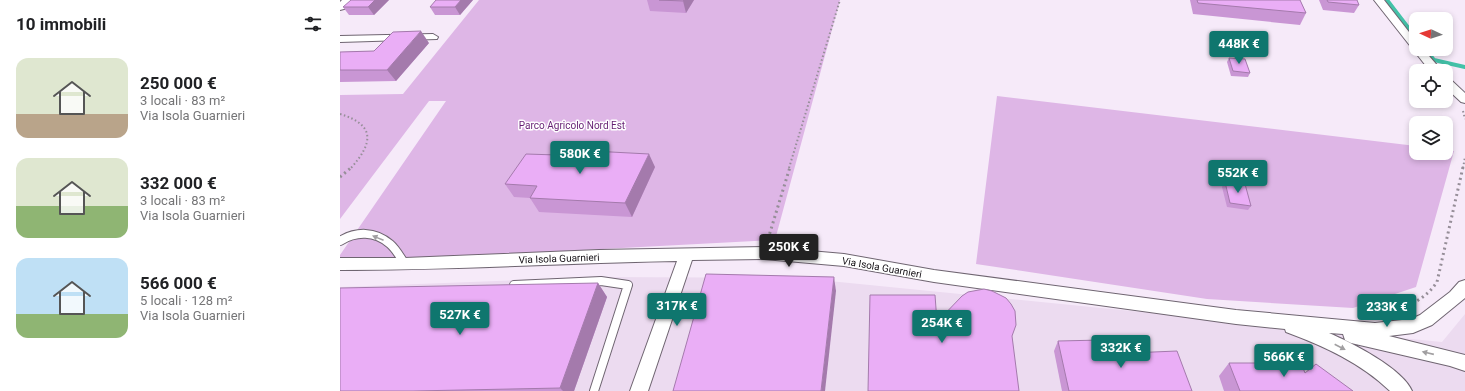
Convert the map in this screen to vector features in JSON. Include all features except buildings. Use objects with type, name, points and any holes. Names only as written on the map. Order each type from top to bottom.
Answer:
[{"type":"street","points":[[340,7],[348,0]]},
{"type":"street","points":[[1379,0],[1409,38]]},
{"type":"street","points":[[340,39],[433,37]]},
{"type":"street","points":[[1424,56],[1430,64]]},
{"type":"street","points":[[1453,88],[1465,99]]},
{"type":"street","name":"Via Isola Guarnieri","points":[[340,264],[405,264],[599,256],[764,253],[837,259],[934,276],[1236,317],[1288,326],[1341,347],[1370,364],[1404,391]]},
{"type":"street","points":[[639,391],[687,254]]},
{"type":"street","name":"Via Isola Guarnieri","points":[[1236,317],[1375,330],[1400,328],[1413,326],[1426,320],[1439,311],[1465,287]]},
{"type":"street","name":"Via Isola Guarnieri","points":[[1300,323],[1450,358],[1465,363]]},
{"type":"lane","points":[[340,241],[349,236],[361,233],[378,237],[389,243],[405,264]]},
{"type":"lane","points":[[506,285],[601,281],[628,284],[594,391]]},
{"type":"path","points":[[764,253],[775,212],[840,0]]},
{"type":"path","points":[[340,114],[352,116],[363,122],[368,140],[366,150],[340,177]]},
{"type":"path","points":[[1386,313],[1404,308],[1430,292],[1437,282],[1465,157]]},
{"type":"shaded area","points":[[599,277],[799,278],[1442,342],[1465,314],[1465,391],[340,391],[340,287]]},
{"type":"green space","name":"Parco Agricolo Nord Est","points":[[479,0],[840,0],[775,240],[340,263],[340,255],[446,101],[429,101],[340,219],[340,95],[403,94]]},
{"type":"green space","points":[[997,96],[1409,145],[1409,160],[1451,160],[1416,287],[1353,308],[1207,299],[976,264]]},
{"type":"waterway","points":[[1387,0],[1409,29]]},
{"type":"waterway","points":[[1431,56],[1434,60],[1465,67]]}]
